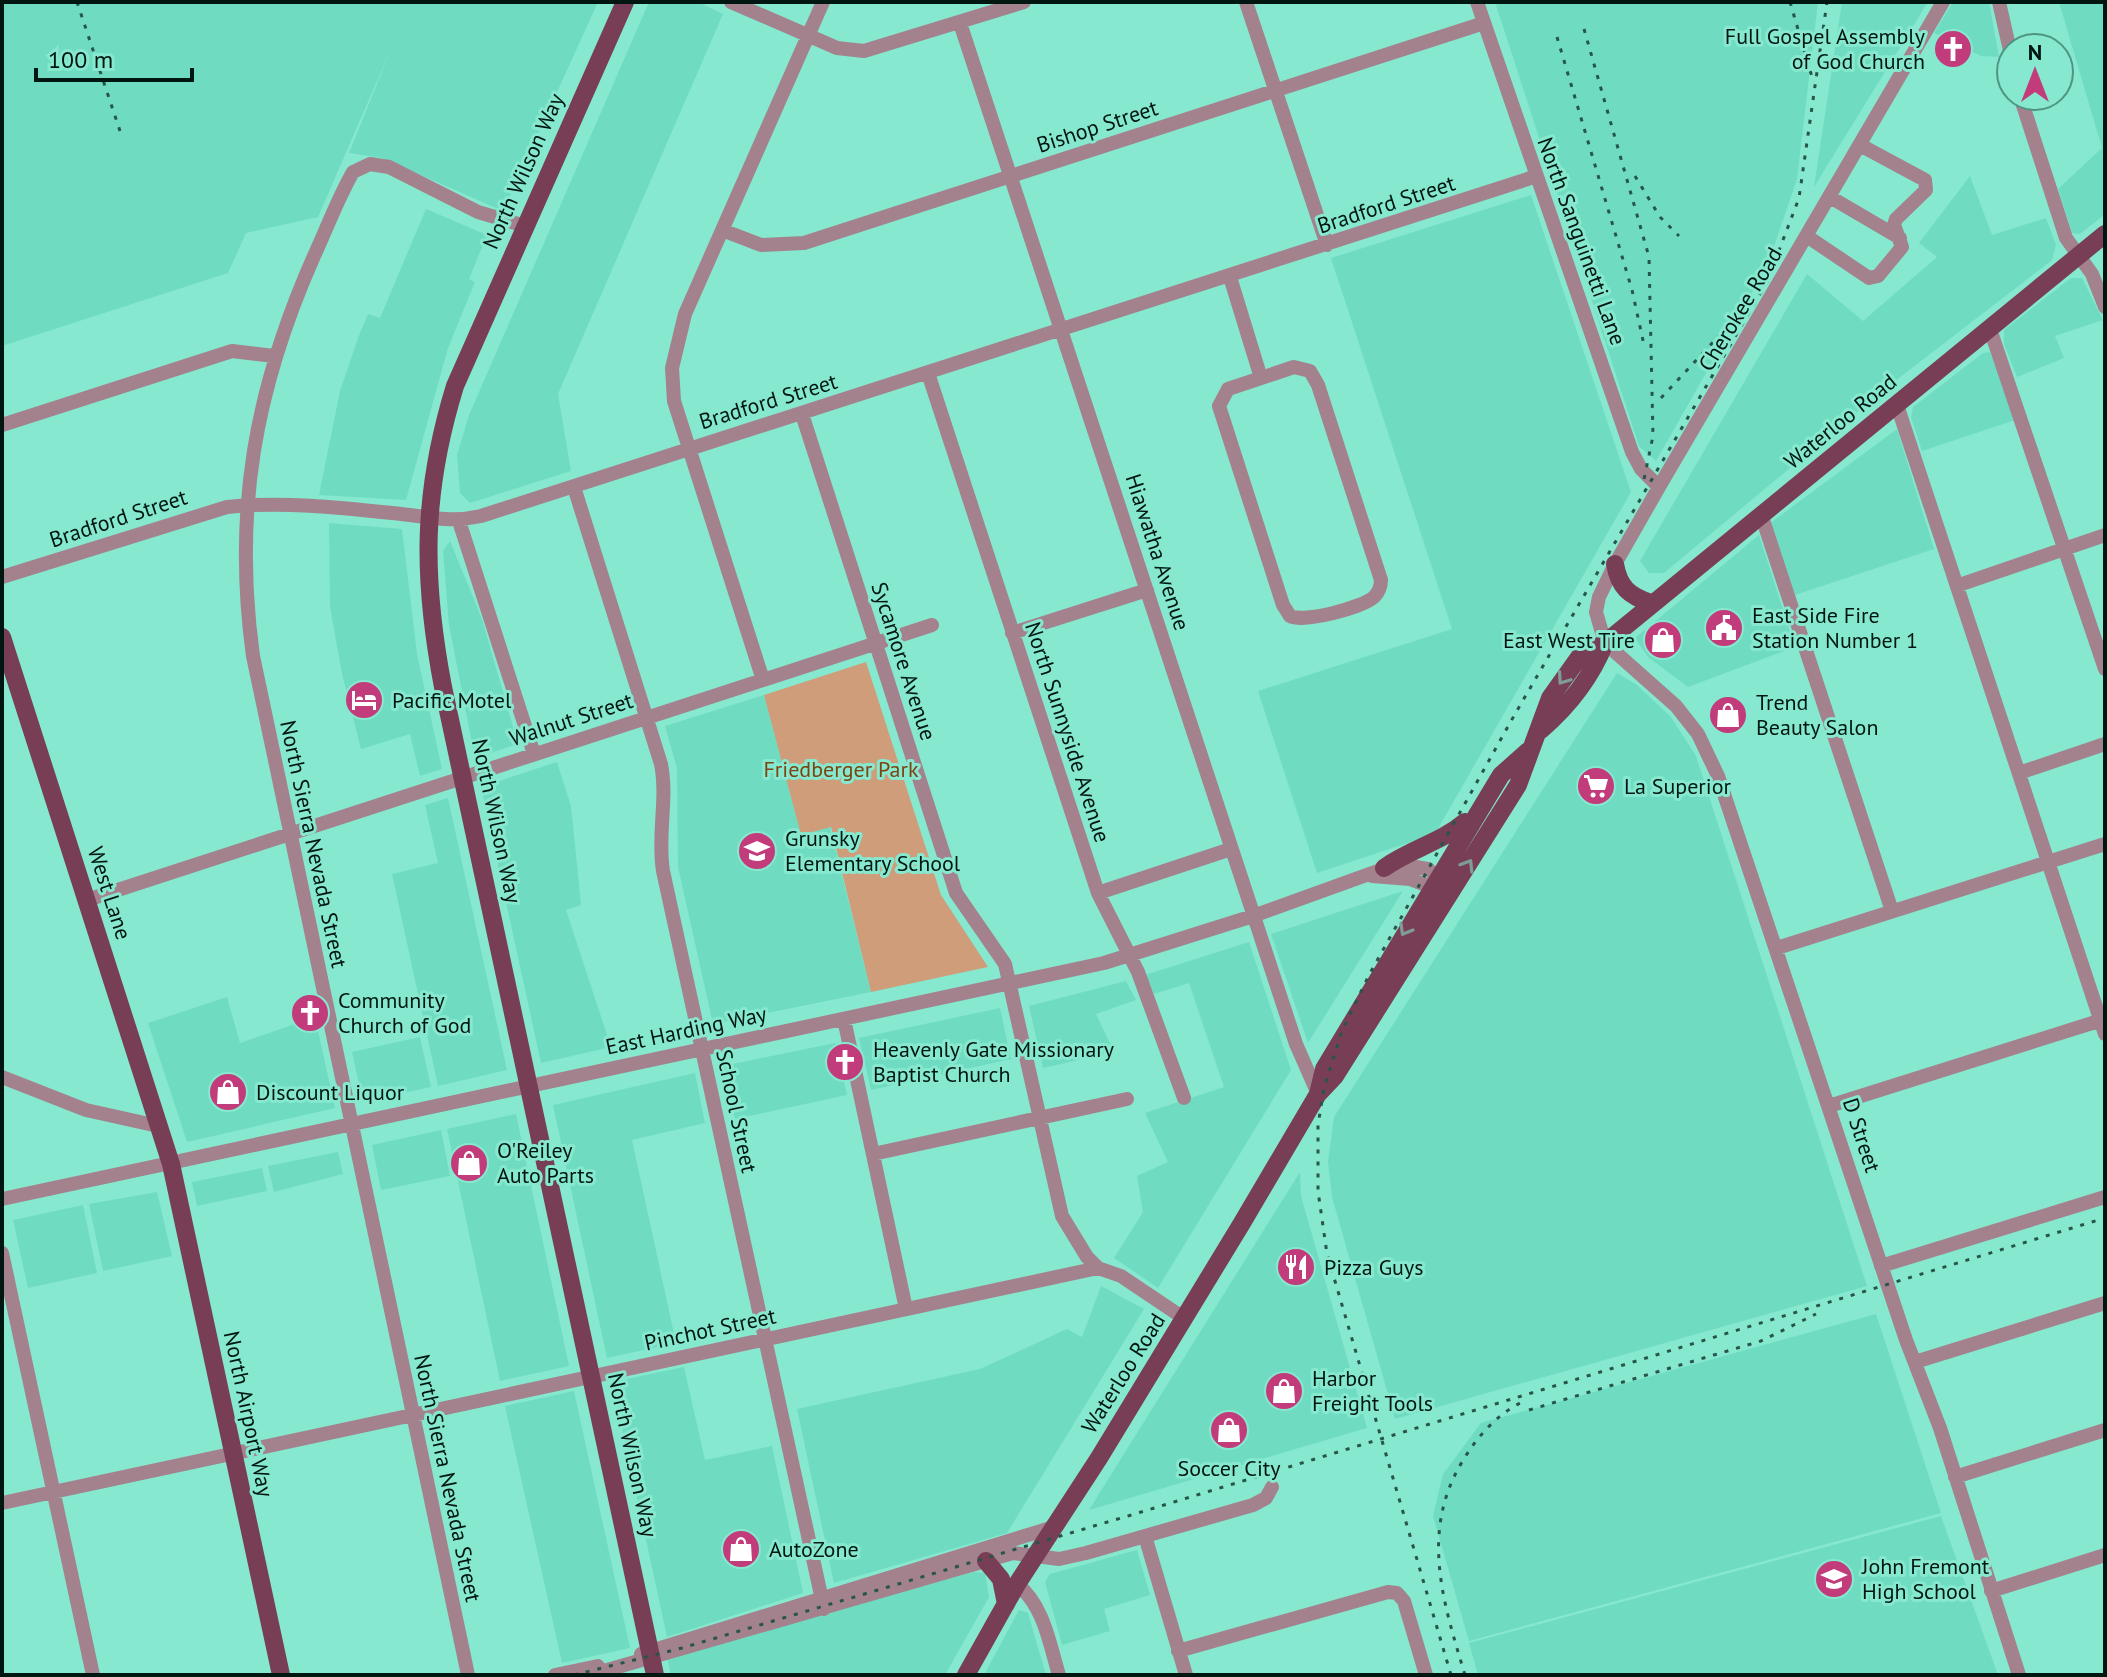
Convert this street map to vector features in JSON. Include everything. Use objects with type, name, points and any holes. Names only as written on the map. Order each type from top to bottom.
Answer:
[{"type":"main road","name":"North Wilson Way","points":[[625,2],[455,386],[440,433],[428,518],[426,577],[430,616],[462,777],[653,1662]]},
{"type":"main road","name":"Waterloo Road","points":[[966,1675],[1017,1584],[1185,1319],[1318,1094],[1335,1076],[1518,785],[1550,698],[1580,656],[1605,643],[1651,603],[1762,517],[2105,234]]},
{"type":"main road","points":[[1615,564],[1623,588],[1633,597],[1651,603]]},
{"type":"main road","name":"West Lane","points":[[2,637],[171,1164]]},
{"type":"main road","name":"Waterloo Road","points":[[1318,1094],[1324,1069],[1434,881],[1501,775],[1528,751]]},
{"type":"main road","points":[[1378,872],[1405,853],[1446,837],[1479,810]]},
{"type":"main road","name":"North Airport Way","points":[[171,1164],[281,1675]]},
{"type":"main road","points":[[986,1561],[1001,1579],[1006,1604]]},
{"type":"street","points":[[731,2],[837,48],[864,51],[1024,2]]},
{"type":"street","points":[[763,680],[687,449],[674,401],[672,368],[685,314],[823,2]]},
{"type":"street","points":[[1246,2],[1327,245]]},
{"type":"street","name":"North Sanguinetti Lane","points":[[1477,2],[1632,452],[1641,469],[1659,487]]},
{"type":"street","name":"Cherokee Road","points":[[1605,643],[1596,612],[1599,597],[1615,564],[1943,2]]},
{"type":"street","points":[[1999,2],[2006,32]]},
{"type":"street","name":"Hiawatha Avenue","points":[[960,23],[1253,916],[1296,1044],[1318,1094]]},
{"type":"street","name":"Bishop Street","points":[[722,230],[761,245],[804,243],[1484,23]]},
{"type":"street","points":[[2025,112],[2066,238],[2095,280],[2105,307]]},
{"type":"street","points":[[1808,237],[1869,278],[1878,276],[1902,247],[1896,219],[1926,190],[1925,180],[1860,145]]},
{"type":"street","name":"North Sierra Nevada Street","points":[[468,1675],[289,832],[249,628],[245,576],[246,505],[252,449],[274,356],[296,297],[353,172],[370,164],[389,167],[478,212],[525,226]]},
{"type":"street","name":"Bradford Street","points":[[2,577],[208,512],[246,505],[459,521],[574,487],[1537,176]]},
{"type":"street","points":[[1830,197],[1900,238]]},
{"type":"street","points":[[1230,277],[1261,378]]},
{"type":"street","points":[[1990,329],[2105,669]]},
{"type":"street","points":[[2,425],[232,351],[274,356]]},
{"type":"street","points":[[1300,367],[1310,371],[1318,385],[1381,580],[1376,596],[1299,620],[1290,616],[1283,605],[1219,406],[1228,389],[1261,378],[1300,367]]},
{"type":"street","name":"North Sunnyside Avenue","points":[[928,373],[1098,893],[1129,956],[1184,1098]]},
{"type":"street","points":[[1829,1106],[2103,1024],[1897,405]]},
{"type":"street","name":"Sycamore Avenue","points":[[802,414],[956,893],[1003,962],[1062,1216],[1087,1257],[1098,1268],[1121,1276],[1185,1319]]},
{"type":"street","name":"School Street","points":[[574,487],[663,777],[661,860],[822,1603]]},
{"type":"street","points":[[1762,517],[1892,911]]},
{"type":"street","points":[[459,521],[534,754]]},
{"type":"street","points":[[1959,585],[2105,535]]},
{"type":"street","points":[[1012,633],[1147,590]]},
{"type":"street","name":"Walnut Street","points":[[87,900],[932,625]]},
{"type":"street","name":"D Street","points":[[1605,643],[1666,696],[1698,734],[1723,788],[2019,1675]]},
{"type":"street","points":[[2019,773],[2105,744]]},
{"type":"street","points":[[1777,948],[2105,844]]},
{"type":"street","points":[[1098,893],[1231,849]]},
{"type":"street","name":"East Harding Way","points":[[2,1199],[1129,956],[1408,864],[1434,881]]},
{"type":"street","points":[[1434,881],[1451,894]]},
{"type":"street","points":[[844,1019],[906,1309]]},
{"type":"street","points":[[2,1077],[86,1110],[158,1126]]},
{"type":"street","points":[[873,1154],[1127,1099]]},
{"type":"street","points":[[1881,1266],[2105,1197]]},
{"type":"street","points":[[2,1253],[93,1675]]},
{"type":"street","name":"Pinchot Street","points":[[2,1503],[1098,1268]]},
{"type":"street","points":[[1915,1362],[1943,1356],[2105,1303]]},
{"type":"street","points":[[1955,1477],[2105,1430]]},
{"type":"street","points":[[822,1603],[1013,1553],[1059,1559],[1253,1505],[1266,1498],[1272,1487]]},
{"type":"street","points":[[590,1675],[653,1662],[1054,1527]]},
{"type":"street","points":[[1145,1536],[1186,1675]]},
{"type":"street","points":[[1991,1591],[2105,1555]]},
{"type":"street","points":[[1017,1584],[1032,1596],[1040,1612],[1059,1675]]},
{"type":"street","points":[[1178,1651],[1388,1592],[1397,1593],[1404,1601],[1426,1675]]},
{"type":"street","points":[[555,1675],[653,1662]]},
{"type":"shaded area","points":[[2,2],[598,2],[503,211],[382,158],[349,153],[391,49],[318,217],[246,233],[228,273],[2,346]]},
{"type":"shaded area","points":[[649,2],[698,2],[723,14],[558,394],[571,471],[470,503],[460,493],[457,455],[469,415]]},
{"type":"shaded area","points":[[1495,2],[1818,2],[1797,179],[1768,264],[1656,461],[1639,446]]},
{"type":"shaded area","points":[[1842,2],[1928,2],[1814,187]]},
{"type":"shaded area","points":[[1953,2],[1989,2],[1995,57],[1981,56],[1934,33]]},
{"type":"shaded area","points":[[2059,2],[2105,2],[2105,214],[2080,234],[2072,233],[2058,189],[2102,148],[2075,56],[2075,32],[2068,32]]},
{"type":"shaded area","points":[[1970,176],[1992,235],[2046,218],[2056,245],[2052,260],[1886,388],[1664,573],[1649,573],[1640,561],[1807,274],[1863,321],[1937,257],[1919,243]]},
{"type":"shaded area","points":[[1531,195],[1631,492],[1435,834],[1317,873],[1258,691],[1452,629],[1331,258]]},
{"type":"shaded area","points":[[426,209],[487,235],[469,279],[475,282],[448,348],[406,500],[319,495],[340,391],[358,338],[368,314],[380,318]]},
{"type":"shaded area","points":[[2071,278],[2082,278],[2103,320],[2055,336],[2064,358],[2017,377],[2004,344],[2004,330]]},
{"type":"shaded area","points":[[1990,352],[2015,420],[1922,451],[1911,417],[1913,407],[1983,353]]},
{"type":"shaded area","points":[[1897,429],[1934,549],[1795,595],[1769,524]]},
{"type":"shaded area","points":[[329,523],[402,529],[417,654],[442,769],[420,776],[410,734],[361,749],[342,674],[330,607]]},
{"type":"shaded area","points":[[1759,535],[1795,647],[1688,687],[1648,657],[1635,638]]},
{"type":"shaded area","points":[[450,541],[482,619],[518,744],[475,758],[449,625],[443,551]]},
{"type":"shaded area","points":[[1617,673],[1637,685],[1671,717],[1696,756],[1867,1286],[1395,1419],[1332,1197],[1328,1161],[1334,1117]]},
{"type":"shaded area","name":"Grunsky Elementary School","points":[[764,695],[801,834],[830,827],[871,992],[713,1024],[678,867],[677,768],[665,726]]},
{"type":"shaded area","points":[[557,762],[571,806],[581,905],[566,910],[611,1047],[541,1063],[481,787]]},
{"type":"shaded area","points":[[448,798],[507,1070],[438,1086],[392,874],[438,863],[425,805]]},
{"type":"shaded area","points":[[1403,891],[1351,974],[1308,1043],[1271,934]]},
{"type":"shaded area","points":[[1249,942],[1291,1070],[1158,1288],[1114,1258],[1143,1212],[1137,1176],[1168,1162],[1145,1113],[1224,1087],[1189,983],[1154,994],[1145,975]]},
{"type":"shaded area","points":[[1126,981],[1136,1000],[1096,1014],[1114,1052],[1043,1068],[1029,1006]]},
{"type":"shaded area","points":[[227,997],[240,1043],[315,1017],[335,1108],[187,1142],[148,1023]]},
{"type":"shaded area","points":[[1000,1008],[1011,1059],[871,1090],[859,1038]]},
{"type":"shaded area","points":[[420,1037],[431,1087],[363,1102],[352,1052]]},
{"type":"shaded area","points":[[835,1043],[847,1095],[735,1119],[723,1066]]},
{"type":"shaded area","points":[[695,1073],[705,1123],[632,1140],[676,1343],[607,1358],[553,1105]]},
{"type":"shaded area","points":[[516,1114],[569,1366],[500,1381],[447,1129]]},
{"type":"shaded area","points":[[441,1130],[450,1176],[381,1190],[372,1145]]},
{"type":"shaded area","points":[[338,1152],[343,1174],[274,1192],[268,1166]]},
{"type":"shaded area","points":[[262,1168],[267,1191],[197,1206],[192,1182]]},
{"type":"shaded area","points":[[1300,1172],[1301,1196],[1367,1428],[1089,1510]]},
{"type":"shaded area","points":[[157,1192],[172,1256],[103,1271],[89,1204]]},
{"type":"shaded area","points":[[83,1205],[97,1273],[28,1288],[13,1220]]},
{"type":"shaded area","points":[[1101,1286],[1144,1309],[1007,1533],[834,1583],[797,1409],[980,1369],[1067,1329],[1082,1337]]},
{"type":"shaded area","points":[[1876,1314],[1941,1513],[1469,1641],[1433,1516],[1443,1474],[1481,1423]]},
{"type":"shaded area","points":[[684,1367],[705,1460],[772,1446],[803,1593],[667,1637],[612,1382]]},
{"type":"shaded area","points":[[574,1391],[630,1648],[562,1663],[505,1406]]},
{"type":"shaded area","name":"John Fremont High School","points":[[1941,1516],[1998,1675],[1478,1675],[1469,1643]]},
{"type":"shaded area","points":[[1137,1550],[1150,1595],[1104,1609],[1110,1631],[1062,1645],[1045,1582],[1050,1574]]},
{"type":"shaded area","points":[[973,1572],[985,1573],[989,1597],[945,1675],[671,1675],[667,1657]]},
{"type":"shaded area","points":[[1019,1610],[1028,1613],[1046,1675],[984,1675]]},
{"type":"green space","name":"Friedberger Park","points":[[866,662],[941,895],[988,967],[871,992],[831,827],[801,835],[764,695]]},
{"type":"railway","points":[[77,2],[122,137]]},
{"type":"railway","points":[[1790,2],[1812,77]]},
{"type":"railway","points":[[1451,1675],[1327,1254],[1318,1191],[1318,1125],[1324,1088],[1342,1031],[1369,975],[1515,714],[1767,282],[1799,198],[1827,2]]},
{"type":"railway","points":[[1584,29],[1649,257],[1653,436],[1643,484]]},
{"type":"railway","points":[[1557,37],[1632,290],[1644,345]]},
{"type":"railway","points":[[1635,176],[1660,217],[1679,236]]},
{"type":"railway","points":[[1661,398],[1743,310]]},
{"type":"railway","points":[[574,1675],[682,1648],[1138,1513],[2105,1218]]},
{"type":"railway","points":[[1529,1410],[1761,1341],[1816,1314]]},
{"type":"railway","points":[[1465,1675],[1443,1594],[1439,1541],[1442,1515],[1449,1488],[1474,1444],[1496,1420],[1522,1402]]},
{"type":"place","name":"Full Gospel Assembly of God Church","points":[[1953,49]]},
{"type":"place","name":"East Side Fire Station Number 1","points":[[1724,628]]},
{"type":"place","name":"East West Tire","points":[[1663,640]]},
{"type":"place","name":"Pacific Motel","points":[[364,700]]},
{"type":"place","name":"Trend Beauty Salon","points":[[1728,715]]},
{"type":"place","name":"La Superior","points":[[1596,786]]},
{"type":"place","name":"Grunsky Elementary School","points":[[757,851]]},
{"type":"place","name":"Community Church of God","points":[[310,1013]]},
{"type":"place","name":"Heavenly Gate Missionary Baptist Church","points":[[845,1062]]},
{"type":"place","name":"Discount Liquor","points":[[228,1092]]},
{"type":"place","name":"O'Reiley Auto Parts","points":[[469,1163]]},
{"type":"place","name":"Pizza Guys","points":[[1296,1267]]},
{"type":"place","name":"Harbor Freight Tools","points":[[1284,1391]]},
{"type":"place","name":"Soccer City","points":[[1229,1430]]},
{"type":"place","name":"AutoZone","points":[[741,1549]]},
{"type":"place","name":"John Fremont High School","points":[[1834,1579]]}]
